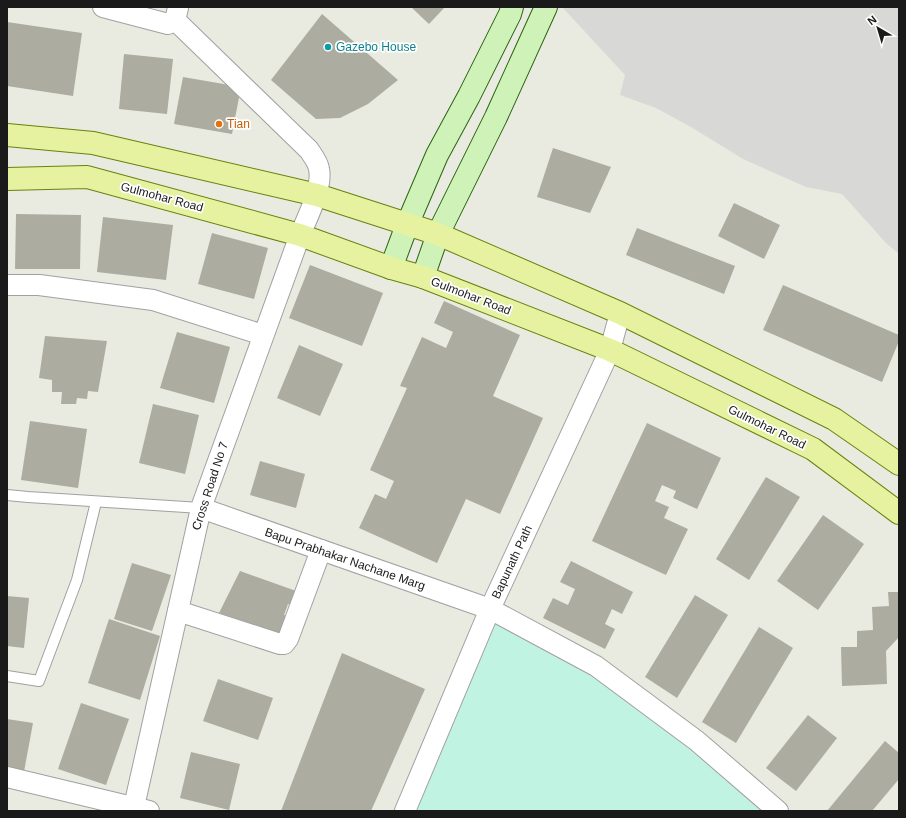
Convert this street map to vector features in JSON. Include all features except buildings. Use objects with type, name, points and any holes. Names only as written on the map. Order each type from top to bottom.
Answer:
[{"type":"main road","points":[[7,135],[93,143],[317,195],[438,234],[620,313],[834,419],[899,464]]},
{"type":"main road","name":"Gulmohar Road","points":[[7,178],[87,177],[300,235],[391,268],[423,277],[610,350],[813,449],[899,513]]},
{"type":"street","points":[[102,7],[168,24],[176,13]]},
{"type":"street","points":[[391,268],[407,225],[437,155],[469,96],[510,14],[512,7]]},
{"type":"street","points":[[423,277],[438,234],[496,117],[546,7]]},
{"type":"street","name":"Cross Road No 7","points":[[139,810],[178,611],[201,508],[300,235],[317,195],[320,170],[317,162],[309,150],[176,13]]},
{"type":"street","points":[[7,285],[39,285],[153,300],[263,335]]},
{"type":"street","name":"Bapunath Path","points":[[405,811],[490,609],[610,350],[620,313]]},
{"type":"street","name":"Bapu Prabhakar Nachane Marg","points":[[201,508],[490,609],[596,666],[697,741],[778,811]]},
{"type":"street","points":[[178,611],[284,644],[288,639],[321,550]]},
{"type":"street","points":[[7,776],[139,810]]},
{"type":"lane","points":[[7,494],[28,498],[201,508]]},
{"type":"lane","points":[[7,676],[39,681],[77,580],[96,502]]},
{"type":"shaded area","points":[[562,7],[899,7],[899,254],[886,243],[842,194],[806,187],[743,159],[691,127],[656,108],[620,95],[625,75]]},
{"type":"green space","points":[[492,618],[605,681],[725,776],[766,811],[407,811]]},
{"type":"place","name":"Gazebo House","points":[[328,47]]},
{"type":"place","name":"Tian","points":[[219,124]]}]
